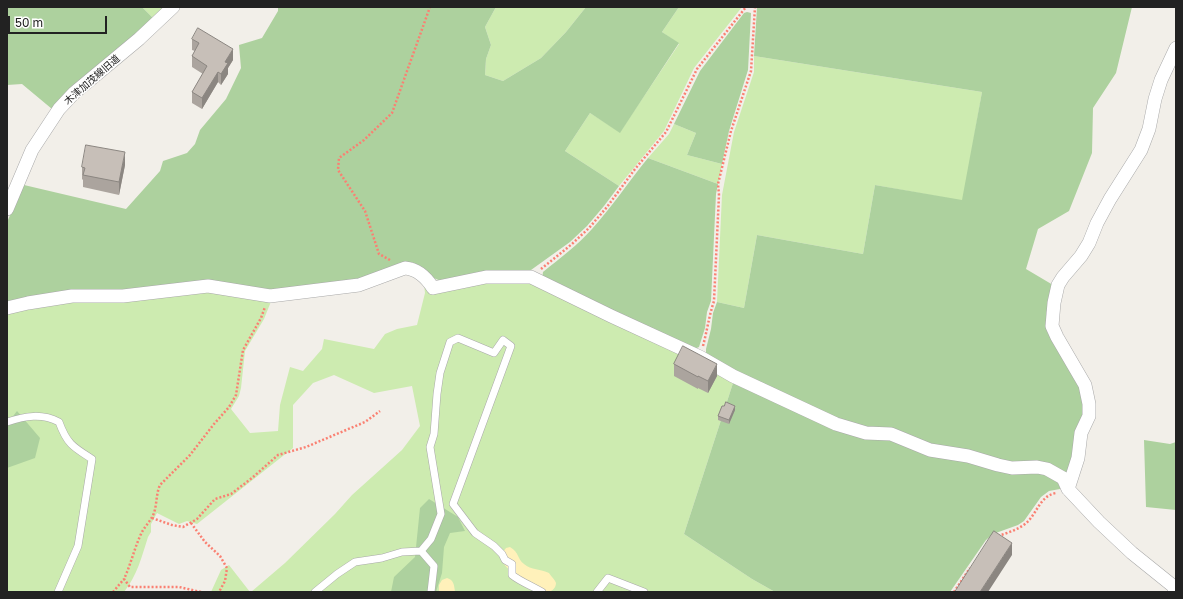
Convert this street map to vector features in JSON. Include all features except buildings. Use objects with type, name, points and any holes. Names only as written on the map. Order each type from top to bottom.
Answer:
[{"type":"street","name":"木津加茂線旧道","points":[[7,209],[32,150],[59,109],[74,94],[140,39],[173,7]]},
{"type":"street","points":[[1068,489],[1078,458],[1081,433],[1088,416],[1090,404],[1086,385],[1052,326],[1054,303],[1058,284],[1081,256],[1089,243],[1097,223],[1110,198],[1140,150],[1149,129],[1155,98],[1161,80],[1176,48]]},
{"type":"street","points":[[7,308],[72,296],[123,296],[208,286],[270,296],[359,285],[405,268],[413,269],[421,273],[429,281],[433,288],[486,277],[531,277],[700,357],[733,376],[836,424],[866,433],[891,434],[930,450],[968,456],[1012,468],[1037,467],[1047,469],[1063,478],[1068,489],[1099,522],[1132,553],[1173,586],[1176,592]]},
{"type":"lane","points":[[315,592],[355,562],[382,558],[402,552],[421,551],[431,539],[441,514],[430,448],[434,434],[437,394],[440,373],[450,342],[458,338],[494,353],[503,340],[510,346],[453,504],[475,533],[494,546],[502,554],[505,560],[512,564],[512,575],[518,580],[533,586],[542,592]]},
{"type":"lane","points":[[7,422],[27,416],[52,418],[59,422],[64,435],[72,446],[92,459],[78,546],[58,592]]},
{"type":"lane","points":[[421,551],[434,566],[431,592]]},
{"type":"lane","points":[[596,592],[608,578],[644,592]]},
{"type":"path","points":[[405,268],[379,254],[365,211],[338,170],[339,158],[364,140],[392,112],[430,7]]},
{"type":"path","points":[[531,277],[572,244],[589,228],[607,207],[635,169],[666,132],[697,69],[746,7]]},
{"type":"path","points":[[700,357],[714,301],[718,184],[731,131],[751,71],[754,7]]},
{"type":"path","points":[[113,592],[124,579],[130,567],[141,533],[152,518],[160,485],[190,455],[229,407],[236,395],[243,350],[261,318],[270,296]]},
{"type":"path","points":[[152,518],[183,527],[191,523],[205,511],[215,499],[231,494],[278,455],[306,447],[365,422],[380,411]]},
{"type":"path","points":[[994,537],[1020,528],[1026,523],[1043,499],[1051,494],[1068,489]]},
{"type":"path","points":[[191,523],[205,542],[220,556],[227,568],[225,581],[219,592]]},
{"type":"path","points":[[954,592],[971,567]]},
{"type":"path","points":[[124,579],[130,587],[179,587],[201,592]]},
{"type":"green space","points":[[7,7],[142,7],[154,19],[52,109],[22,84],[7,85]]},
{"type":"green space","points":[[142,7],[167,7],[154,19]]},
{"type":"green space","points":[[278,7],[496,7],[485,27],[491,45],[486,59],[485,75],[503,81],[541,58],[566,32],[586,7],[679,7],[662,32],[679,43],[620,133],[590,113],[565,151],[619,186],[587,226],[570,242],[531,270],[480,272],[441,281],[431,277],[412,262],[357,282],[274,292],[212,282],[7,304],[7,222],[24,185],[126,209],[160,171],[163,161],[187,153],[195,144],[200,130],[226,99],[241,68],[239,45],[262,38],[278,11]]},
{"type":"green space","points":[[496,7],[586,7],[566,32],[541,58],[503,81],[485,75],[486,59],[491,45],[485,27]]},
{"type":"green space","points":[[679,7],[742,7],[694,68],[664,131],[619,186],[565,151],[590,113],[620,132],[679,44],[662,32]]},
{"type":"green space","points":[[757,7],[1132,7],[1116,73],[1093,108],[1092,153],[1069,211],[1038,229],[1026,269],[1053,285],[1046,315],[1048,328],[1082,386],[1086,412],[1066,476],[931,446],[837,421],[706,357],[706,349],[713,313],[717,302],[744,308],[757,235],[863,254],[875,185],[962,200],[982,92],[754,56]]},
{"type":"green space","points":[[744,13],[751,13],[748,70],[729,131],[722,164],[687,155],[696,133],[674,124],[700,71]]},
{"type":"green space","points":[[754,56],[982,92],[963,201],[875,185],[863,254],[757,235],[744,308],[717,302],[722,195],[734,132],[754,72]]},
{"type":"green space","points":[[674,124],[696,133],[687,155],[722,164],[718,184],[648,158],[669,134]]},
{"type":"green space","points":[[648,158],[718,184],[716,194],[711,301],[699,347],[692,350],[542,279],[543,272],[587,235],[607,212]]},
{"type":"green space","points":[[535,282],[734,380],[684,534],[752,579],[775,592],[251,592],[285,563],[335,514],[352,495],[402,450],[420,426],[412,386],[374,393],[334,375],[313,383],[293,405],[293,448],[197,524],[187,521],[179,524],[157,513],[151,524],[151,532],[136,573],[124,592],[7,592],[7,314],[30,308],[71,302],[207,292],[272,299],[264,319],[245,351],[241,388],[239,396],[231,409],[250,433],[278,431],[280,405],[290,367],[303,371],[322,349],[324,339],[374,349],[385,334],[397,329],[417,325],[425,293],[424,284]]},
{"type":"green space","points":[[734,380],[890,438],[1047,472],[1062,487],[1060,489],[1049,491],[1041,497],[1024,521],[1018,525],[993,534],[986,540],[950,592],[775,592],[752,579],[684,534]]},
{"type":"green space","points":[[17,411],[40,438],[35,458],[7,468],[7,424]]},
{"type":"green space","points":[[1144,440],[1170,444],[1176,442],[1176,510],[1146,507]]},
{"type":"green space","points":[[429,499],[458,517],[465,531],[450,533],[444,547],[442,573],[436,592],[391,592],[394,577],[415,557],[420,508]]},
{"type":"green space","points":[[229,565],[250,592],[211,592],[221,570]]},
{"type":"sand","points":[[510,547],[527,566],[549,573],[556,583],[555,588],[547,592],[540,591],[507,568],[502,558],[506,548]]},
{"type":"sand","points":[[447,578],[452,581],[455,592],[439,592],[439,585],[442,580]]}]
